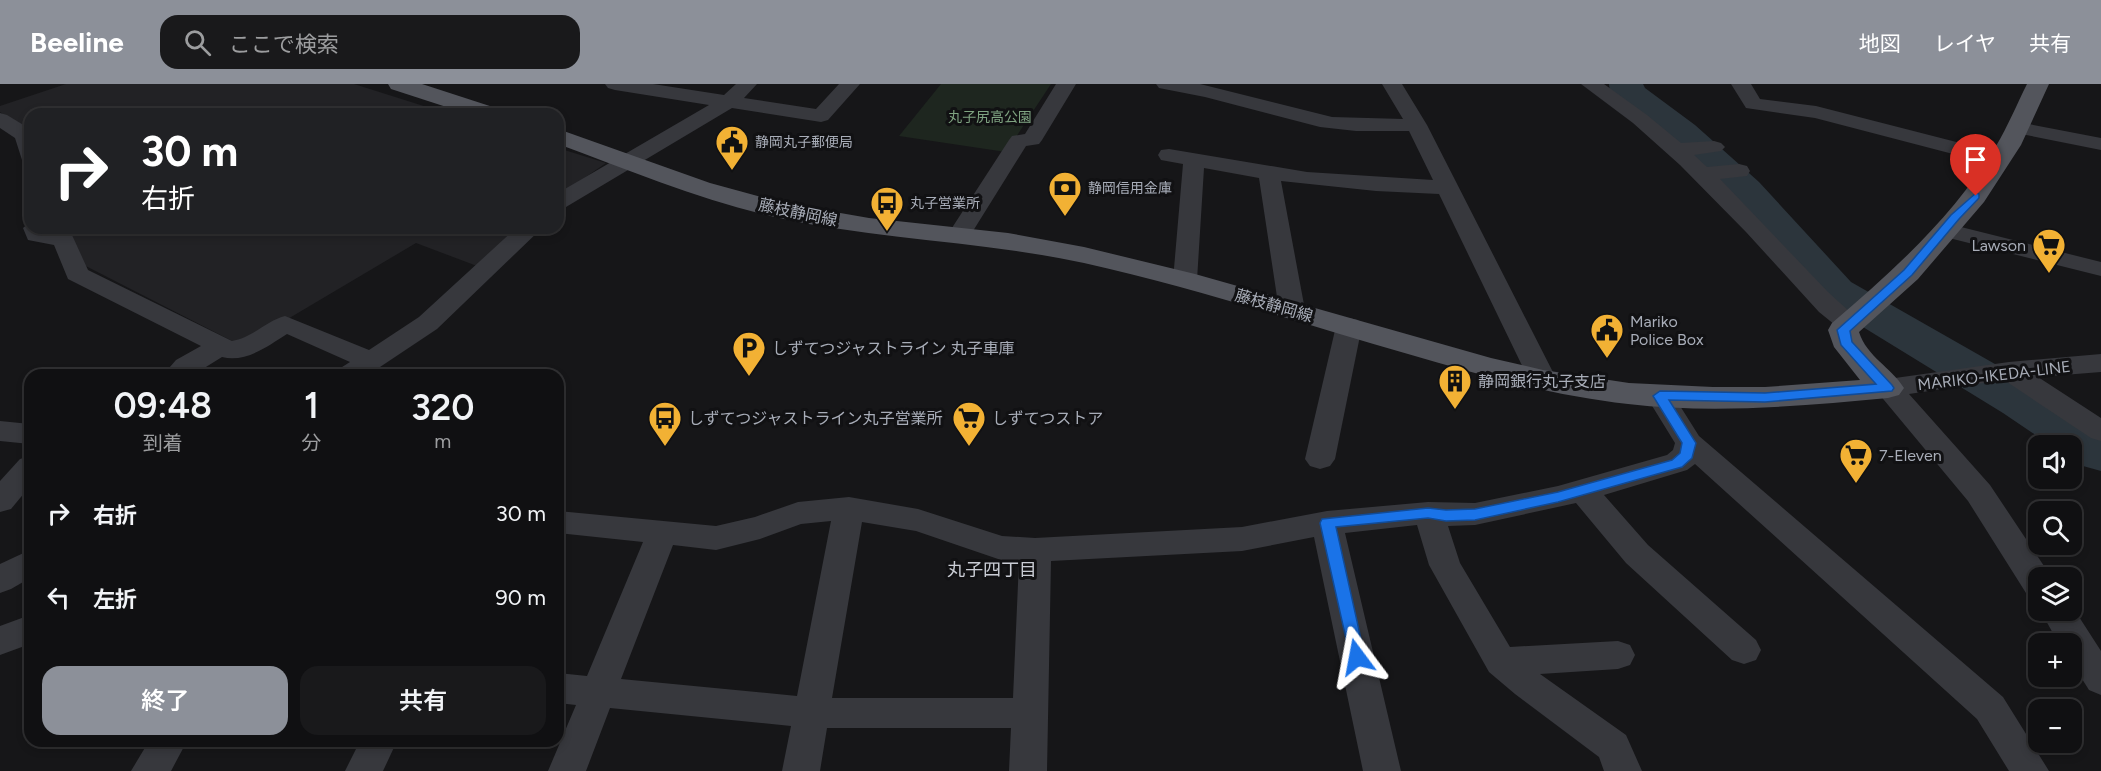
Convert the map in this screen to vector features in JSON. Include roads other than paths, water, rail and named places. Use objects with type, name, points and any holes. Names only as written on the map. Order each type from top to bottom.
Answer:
[{"type":"main road","points":[[399,84],[473,108]]},
{"type":"main road","points":[[1888,388],[1863,364],[1846,342],[1843,330],[1908,273],[1976,196],[2018,128],[2037,84]]},
{"type":"main road","name":"藤枝静岡線","points":[[564,138],[701,188],[780,210],[869,226],[960,234],[1084,255],[1185,280],[1488,367],[1543,380],[1629,394],[1660,396],[1765,398],[1888,388]]},
{"type":"street","points":[[615,84],[641,86],[821,116],[850,84]]},
{"type":"street","points":[[564,198],[728,102],[747,84]]},
{"type":"street","points":[[960,234],[1019,140],[1032,140],[1066,84]]},
{"type":"street","points":[[1166,84],[1211,90],[1320,121],[1347,125],[1417,125]]},
{"type":"street","points":[[1392,84],[1417,125],[1543,380]]},
{"type":"street","points":[[1591,84],[1609,95],[1677,150],[1776,249],[1829,310],[1859,315]]},
{"type":"street","points":[[1741,84],[1753,104],[1816,111],[1999,160]]},
{"type":"street","points":[[0,119],[24,134]]},
{"type":"street","points":[[2018,128],[2101,144]]},
{"type":"street","points":[[1677,150],[1714,147]]},
{"type":"street","points":[[1169,155],[1269,174],[1350,184],[1447,187]]},
{"type":"street","points":[[1185,280],[1194,160]]},
{"type":"street","points":[[1701,174],[1739,171]]},
{"type":"street","points":[[1269,174],[1292,310]]},
{"type":"street","points":[[1945,230],[2101,269]]},
{"type":"street","points":[[36,234],[64,240],[77,274],[229,350],[247,347],[285,324],[372,360]]},
{"type":"street","points":[[358,369],[428,323],[524,234]]},
{"type":"street","points":[[1320,459],[1349,326]]},
{"type":"street","points":[[183,369],[221,346]]},
{"type":"street","name":"MARIKO-IKEDA-LINE","points":[[1888,388],[2000,372],[2101,363]]},
{"type":"street","points":[[2000,372],[2098,426]]},
{"type":"street","points":[[1888,388],[1979,493],[2028,569]]},
{"type":"street","points":[[1660,396],[1689,443],[1990,708],[2030,771]]},
{"type":"street","points":[[0,431],[24,433]]},
{"type":"street","points":[[564,523],[716,538],[760,527],[798,513],[849,508],[918,520],[1001,548],[1035,550],[1242,538],[1327,523],[1428,513],[1475,514],[1582,490],[1677,463],[1687,455],[1689,443]]},
{"type":"street","points":[[0,501],[24,473]]},
{"type":"street","points":[[1582,490],[1637,554],[1743,650]]},
{"type":"street","points":[[801,771],[849,508]]},
{"type":"street","points":[[1428,513],[1445,565],[1501,662],[1527,684],[1613,746],[1623,771]]},
{"type":"street","points":[[1327,523],[1382,771]]},
{"type":"street","points":[[567,771],[662,533]]},
{"type":"street","points":[[1028,771],[1035,550]]},
{"type":"street","points":[[0,580],[24,566]]},
{"type":"street","points":[[2063,621],[2101,680]]},
{"type":"street","points":[[0,641],[24,631]]},
{"type":"street","points":[[1501,662],[1618,655]]},
{"type":"street","points":[[564,689],[812,713],[1030,713]]},
{"type":"street","points":[[150,771],[165,747]]},
{"type":"street","points":[[364,771],[376,747]]},
{"type":"waterway","points":[[1626,84],[1628,93],[1682,133],[1745,190],[1835,291],[2021,401],[2101,453]]},
{"type":"place","name":"静岡丸子郵便局","points":[[732,171]]},
{"type":"place","name":"静岡信用金庫","points":[[1065,217]]},
{"type":"place","name":"丸子営業所","points":[[887,232]]},
{"type":"place","name":"Lawson","points":[[2049,274]]},
{"type":"place","name":"Mariko Police Box","points":[[1607,359]]},
{"type":"place","name":"しずてつジャストライン 丸子車庫","points":[[749,377]]},
{"type":"place","name":"静岡銀行丸子支店","points":[[1455,410]]},
{"type":"place","name":"しずてつジャストライン丸子営業所","points":[[665,447]]},
{"type":"place","name":"しずてつストア","points":[[969,447]]},
{"type":"place","name":"7-Eleven","points":[[1856,484]]},
{"type":"district","name":"丸子四丁目","points":[[992,570]]},
{"type":"park label","name":"丸子尻高公園","points":[[990,117]]}]
